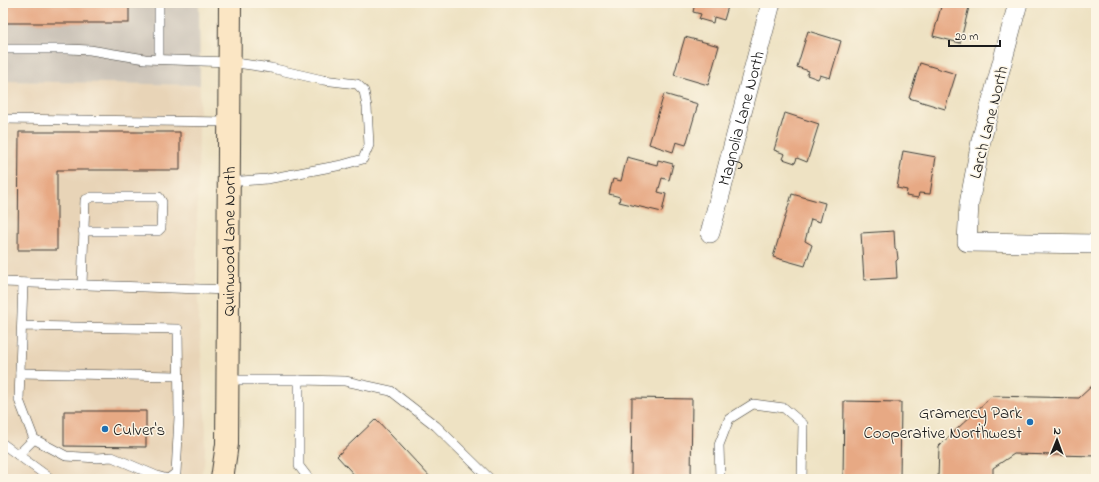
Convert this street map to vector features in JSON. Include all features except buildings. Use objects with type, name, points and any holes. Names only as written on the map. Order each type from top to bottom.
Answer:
[{"type":"street","name":"Quinwood Lane North","points":[[222,479],[224,475],[227,444],[230,3]]},
{"type":"street","name":"Magnolia Lane North","points":[[710,233],[771,3]]},
{"type":"street","name":"Larch Lane North","points":[[1018,3],[981,141],[969,204],[967,242],[1096,244]]},
{"type":"lane","points":[[159,3],[159,59]]},
{"type":"lane","points":[[3,49],[68,48],[145,59],[229,62],[271,68],[323,80],[357,84],[364,91],[367,107],[369,145],[363,159],[342,165],[267,179],[228,182]]},
{"type":"lane","points":[[3,119],[229,122]]},
{"type":"lane","points":[[82,286],[85,200],[92,197],[159,197],[162,202],[161,228],[158,231],[84,231]]},
{"type":"lane","points":[[3,282],[228,290]]},
{"type":"lane","points":[[22,326],[178,329],[178,417],[176,473],[168,479],[157,476],[112,457],[97,458],[66,456],[34,439],[19,400],[23,283]]},
{"type":"lane","points":[[20,373],[178,376]]},
{"type":"lane","points":[[227,380],[345,381],[391,391],[436,426],[490,479]]},
{"type":"lane","points":[[299,380],[299,466],[309,479]]},
{"type":"lane","points":[[720,479],[719,445],[729,419],[753,404],[784,408],[803,424],[802,479]]},
{"type":"lane","points":[[18,455],[34,439]]},
{"type":"lane","points":[[3,444],[49,478]]},
{"type":"shaded area","points":[[3,3],[199,3],[200,85],[3,81]]},
{"type":"shaded area","points":[[3,81],[200,85],[196,270],[206,433],[204,465],[200,479],[3,479]]},
{"type":"place","name":"Gramercy Park Cooperative Northwest","points":[[1030,422]]},
{"type":"place","name":"Culver's","points":[[105,429]]}]
